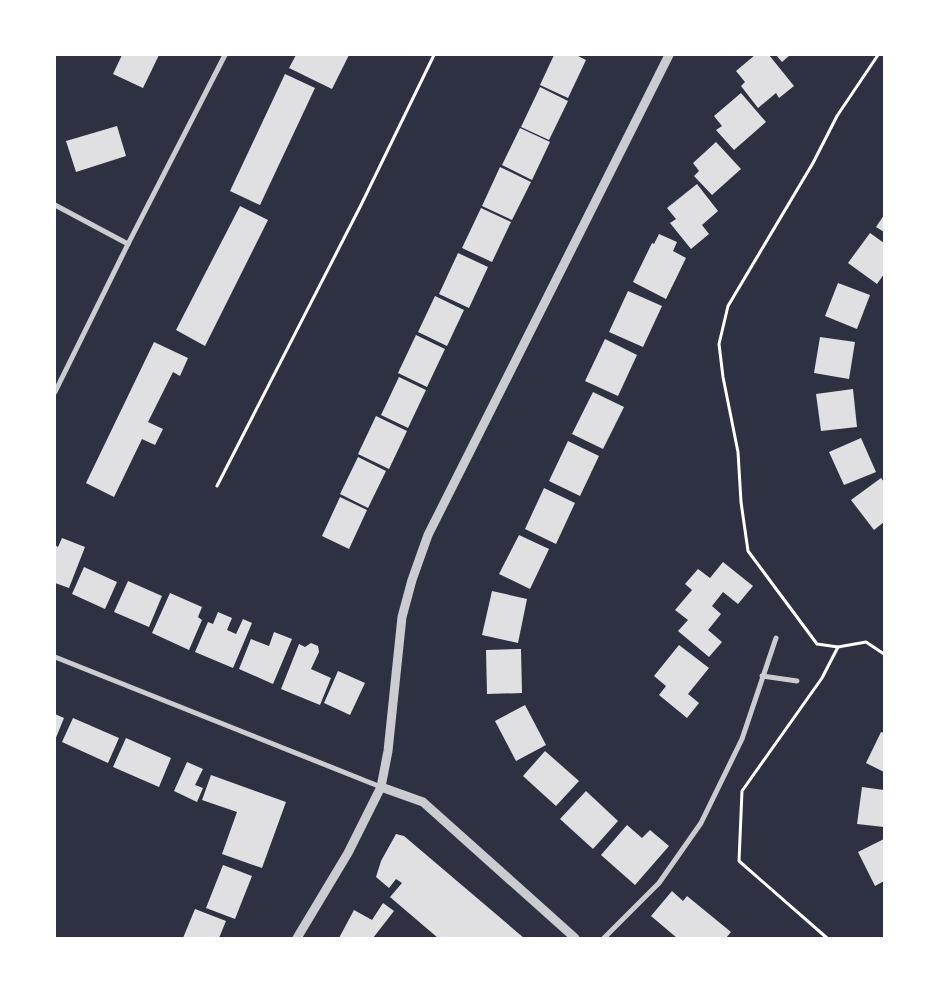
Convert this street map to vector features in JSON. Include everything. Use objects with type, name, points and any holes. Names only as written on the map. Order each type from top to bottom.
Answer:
[{"type":"street","points":[[55,392],[128,244],[226,55]]},
{"type":"street","points":[[297,938],[348,853],[381,787],[388,751],[402,617],[412,580],[428,535],[669,55]]},
{"type":"street","points":[[55,205],[128,244]]},
{"type":"street","points":[[604,938],[658,883],[701,822],[742,739],[776,638]]},
{"type":"street","points":[[55,657],[423,802],[575,938]]},
{"type":"street","points":[[762,676],[797,682]]},
{"type":"path","points":[[218,486],[361,205],[434,55]]},
{"type":"path","points":[[878,55],[837,116],[813,163],[728,306],[719,344],[723,377],[738,452],[740,502],[748,551],[817,644],[838,647],[866,642],[884,654]]},
{"type":"path","points":[[827,938],[740,861],[742,791],[822,678],[838,647]]},
{"type":"building","points":[[122,55],[159,55],[143,88],[113,74]]},
{"type":"building","points":[[296,55],[349,55],[332,89],[289,68]]},
{"type":"building","points":[[554,55],[576,55],[586,60],[568,98],[540,85]]},
{"type":"building","points":[[755,55],[769,55],[794,86],[779,98],[776,93],[758,108],[741,86],[745,82],[736,71]]},
{"type":"building","points":[[776,55],[790,55],[782,62]]},
{"type":"building","points":[[285,74],[315,88],[260,205],[230,191]]},
{"type":"building","points":[[540,87],[568,101],[549,140],[521,127]]},
{"type":"building","points":[[741,93],[766,122],[734,150],[716,130],[722,126],[714,116]]},
{"type":"building","points":[[117,126],[126,156],[76,172],[66,141]]},
{"type":"building","points":[[520,128],[550,142],[532,180],[502,165]]},
{"type":"building","points":[[716,142],[741,169],[712,195],[694,176],[699,171],[693,163]]},
{"type":"building","points":[[500,167],[531,182],[512,220],[482,206]]},
{"type":"building","points":[[697,184],[718,211],[702,225],[709,234],[691,249],[670,223],[676,219],[667,208]]},
{"type":"building","points":[[240,206],[268,220],[205,346],[176,330]]},
{"type":"building","points":[[481,208],[511,222],[492,262],[462,248]]},
{"type":"building","points":[[884,215],[884,232],[876,227]]},
{"type":"building","points":[[870,233],[884,243],[884,274],[877,284],[848,263]]},
{"type":"building","points":[[659,234],[677,242],[673,251],[686,258],[666,299],[633,282],[652,243],[654,244]]},
{"type":"building","points":[[458,253],[488,267],[469,308],[439,294]]},
{"type":"building","points":[[838,283],[870,295],[857,329],[825,316]]},
{"type":"building","points":[[628,291],[662,306],[643,347],[609,332]]},
{"type":"building","points":[[435,296],[464,310],[447,346],[418,332]]},
{"type":"building","points":[[416,335],[445,349],[427,387],[398,373]]},
{"type":"building","points":[[820,337],[855,342],[849,379],[814,373]]},
{"type":"building","points":[[605,339],[637,355],[618,396],[585,381]]},
{"type":"building","points":[[154,342],[188,358],[180,376],[173,372],[148,422],[163,429],[155,445],[142,439],[114,497],[86,483]]},
{"type":"building","points":[[399,377],[426,390],[408,428],[381,415]]},
{"type":"building","points":[[853,389],[857,427],[821,431],[816,394]]},
{"type":"building","points":[[593,392],[624,407],[603,449],[572,434]]},
{"type":"building","points":[[376,416],[407,431],[389,469],[358,454]]},
{"type":"building","points":[[861,438],[876,472],[844,485],[829,452]]},
{"type":"building","points":[[568,441],[599,456],[580,496],[549,481]]},
{"type":"building","points":[[358,457],[386,471],[368,508],[340,494]]},
{"type":"building","points":[[881,478],[884,482],[884,522],[874,530],[851,500]]},
{"type":"building","points":[[544,488],[575,503],[556,544],[525,529]]},
{"type":"building","points":[[340,497],[367,510],[349,549],[322,536]]},
{"type":"building","points":[[519,535],[549,549],[530,589],[499,574]]},
{"type":"building","points":[[62,538],[85,547],[69,588],[55,583],[55,545],[58,547]]},
{"type":"building","points":[[723,562],[753,586],[738,604],[723,592],[712,606],[721,614],[708,630],[722,642],[709,657],[678,631],[688,620],[675,610],[692,590],[685,584],[698,569],[710,578]]},
{"type":"building","points":[[84,567],[117,582],[105,609],[72,594]]},
{"type":"building","points":[[128,581],[162,596],[149,627],[114,612]]},
{"type":"building","points":[[492,591],[527,599],[518,643],[482,635]]},
{"type":"building","points":[[170,593],[202,607],[198,617],[202,620],[189,650],[152,633]]},
{"type":"building","points":[[218,612],[232,618],[227,630],[236,634],[243,619],[252,623],[233,668],[195,652],[208,622],[213,624]]},
{"type":"building","points":[[274,632],[292,639],[273,684],[239,669],[251,639],[269,646]]},
{"type":"building","points":[[311,643],[318,646],[319,652],[311,669],[331,678],[320,705],[281,689],[299,644],[305,647]]},
{"type":"building","points":[[679,645],[709,668],[688,694],[699,703],[687,718],[659,695],[666,686],[654,676]]},
{"type":"building","points":[[521,649],[522,693],[487,694],[486,650]]},
{"type":"building","points":[[338,671],[365,683],[350,715],[324,703]]},
{"type":"building","points":[[525,705],[546,745],[516,761],[495,721]]},
{"type":"building","points":[[55,714],[64,718],[55,740]]},
{"type":"building","points":[[73,718],[119,738],[108,763],[62,742]]},
{"type":"building","points":[[881,732],[884,733],[884,772],[866,763]]},
{"type":"building","points":[[126,738],[171,758],[159,787],[113,767]]},
{"type":"building","points":[[545,751],[579,781],[556,806],[523,776]]},
{"type":"building","points":[[187,762],[203,769],[195,785],[203,788],[197,802],[174,791]]},
{"type":"building","points":[[211,775],[286,802],[262,868],[222,854],[237,812],[202,800]]},
{"type":"building","points":[[862,787],[884,790],[884,827],[857,824]]},
{"type":"building","points":[[586,791],[618,821],[593,849],[560,819]]},
{"type":"building","points":[[627,825],[642,838],[650,830],[669,846],[635,885],[601,855]]},
{"type":"building","points":[[396,834],[404,836],[524,938],[438,938],[390,897],[402,883],[396,879],[389,888],[376,877],[381,861]]},
{"type":"building","points":[[884,839],[884,881],[875,886],[858,852]]},
{"type":"building","points":[[223,865],[252,876],[235,919],[206,908]]},
{"type":"building","points":[[672,891],[683,901],[687,896],[731,932],[726,938],[677,938],[651,916]]},
{"type":"building","points":[[383,903],[394,911],[373,938],[339,938],[354,910],[372,920]]},
{"type":"building","points":[[195,909],[226,921],[219,938],[183,938]]}]
